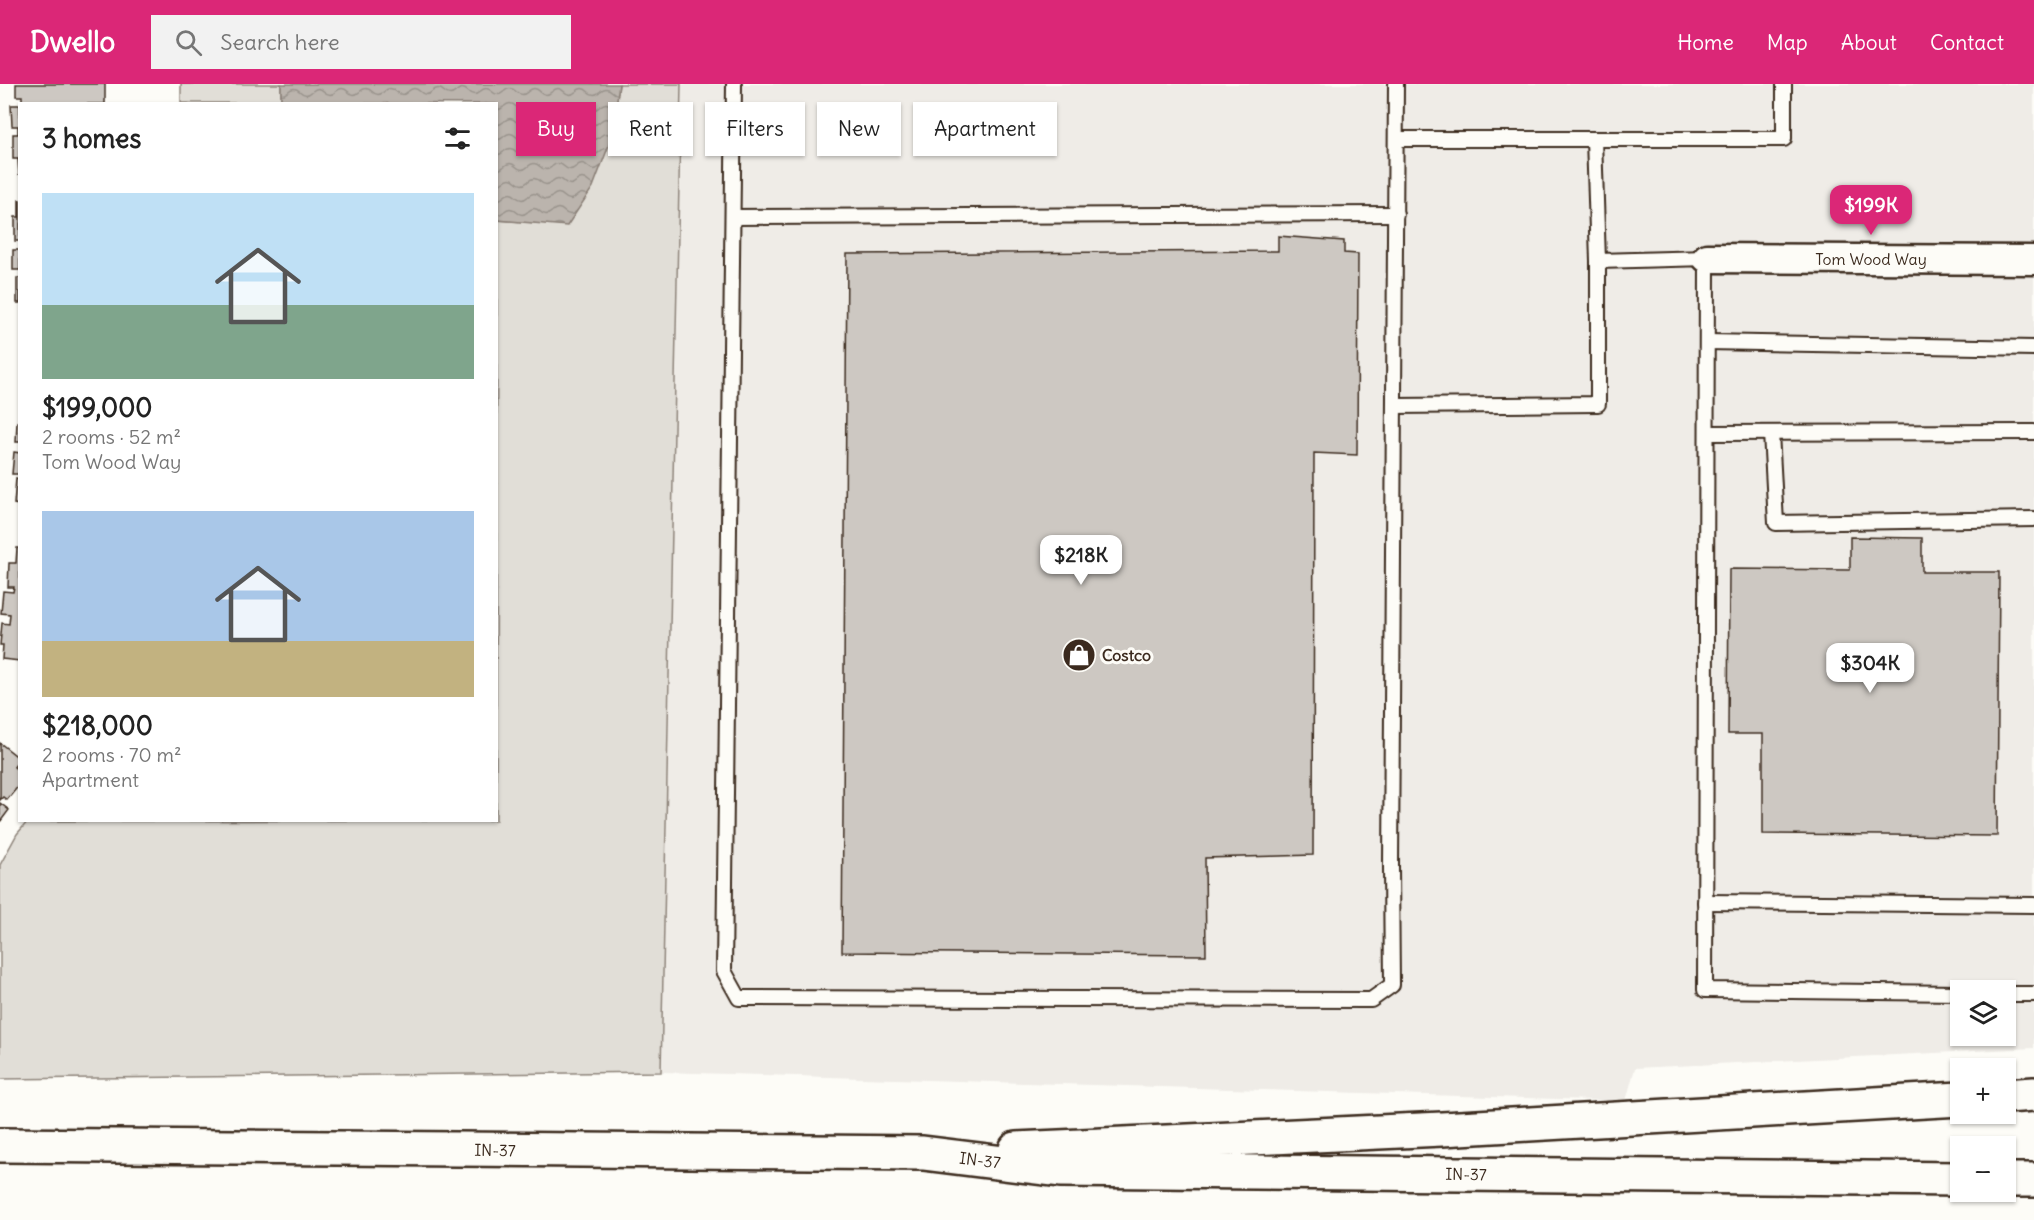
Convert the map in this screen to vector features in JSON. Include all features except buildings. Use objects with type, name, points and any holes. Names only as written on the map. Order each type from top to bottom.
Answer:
[{"type":"highway","points":[[2016,1095],[2034,1094]]},
{"type":"highway","points":[[923,1154],[1454,1128],[1950,1100]]},
{"type":"highway","name":"IN-37","points":[[0,1145],[923,1154],[1060,1170],[1950,1179]]},
{"type":"highway","points":[[2016,1180],[2034,1180]]},
{"type":"street","name":"Tom Wood Way","points":[[1707,258],[2034,260]]},
{"type":"lane","points":[[734,84],[724,971],[739,998],[1371,1000],[1392,985],[1396,84]]},
{"type":"lane","points":[[1396,139],[1784,139],[1784,84]]},
{"type":"lane","points":[[1394,406],[1598,404],[1598,261],[1594,139]]},
{"type":"lane","points":[[733,218],[1395,214]]},
{"type":"lane","points":[[1598,261],[1707,258],[1705,990],[1950,993]]},
{"type":"lane","points":[[1707,342],[2034,348]]},
{"type":"lane","points":[[1707,433],[2034,432]]},
{"type":"lane","points":[[1771,433],[1776,523],[2034,519]]},
{"type":"lane","points":[[1705,902],[2034,905]]},
{"type":"lane","points":[[2016,994],[2034,994]]},
{"type":"shaded area","points":[[181,84],[281,84],[281,102],[181,102]]},
{"type":"shaded area","points":[[619,84],[681,84],[681,102],[617,102]]},
{"type":"shaded area","points":[[681,84],[2034,84],[2034,1048],[1635,1068],[1626,1101],[661,1072],[680,156],[693,156],[693,102],[681,102]]},
{"type":"shaded area","points":[[608,145],[608,156],[680,156],[661,1072],[0,1079],[0,865],[17,834],[27,822],[498,822],[498,220],[567,225]]},
{"type":"water","points":[[281,84],[619,84],[617,102],[608,102],[608,148],[593,187],[567,226],[498,220],[498,102],[281,102]]},
{"type":"place","name":"Costco","points":[[1079,655]]}]
